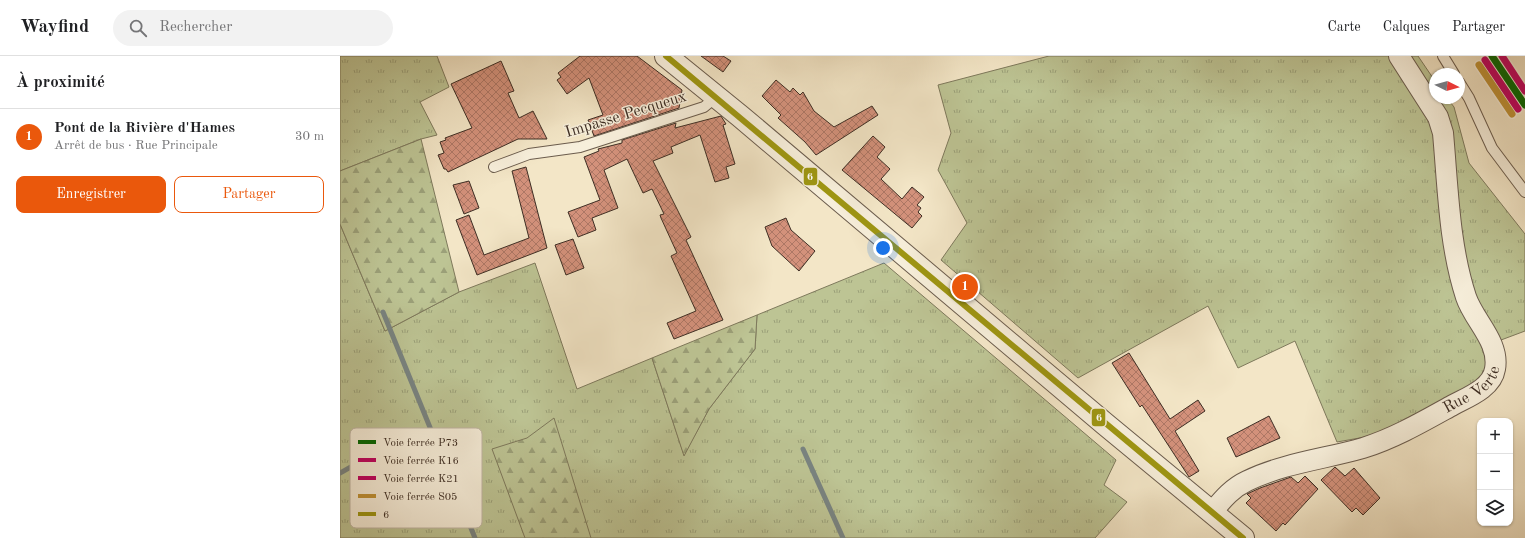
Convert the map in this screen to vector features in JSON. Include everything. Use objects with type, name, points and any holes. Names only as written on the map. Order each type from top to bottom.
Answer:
[{"type":"street","points":[[666,56],[1242,538]]},
{"type":"street","name":"Rue Verte","points":[[1212,512],[1228,493],[1249,480],[1282,468],[1364,447],[1392,437],[1474,394],[1492,378],[1495,369],[1493,348],[1467,300],[1457,265],[1442,133],[1438,117],[1399,56]]},
{"type":"lane","points":[[1443,56],[1450,68]]},
{"type":"lane","points":[[1465,92],[1492,148],[1525,192]]},
{"type":"lane","name":"Impasse Pecqueux","points":[[494,167],[529,154],[580,147],[704,107],[716,97]]},
{"type":"green space","points":[[340,56],[437,56],[449,87],[420,102],[437,135],[421,139],[340,171]]},
{"type":"green space","points":[[1049,56],[1418,56],[1429,72],[1429,104],[1452,104],[1454,107],[1469,163],[1525,234],[1525,331],[1501,340],[1481,381],[1382,434],[1337,442],[1295,341],[1238,368],[1208,306],[1078,378],[941,260],[967,223],[938,170],[951,133],[938,85]]},
{"type":"green space","points":[[421,139],[459,292],[385,331],[340,224],[340,171]]},
{"type":"green space","points":[[340,224],[385,331],[459,292],[535,263],[577,389],[652,358],[684,455],[709,409],[755,349],[757,315],[884,263],[1116,460],[1104,485],[1127,502],[1095,538],[340,538]]},
{"type":"green space","points":[[757,315],[755,349],[709,409],[684,456],[652,358]]},
{"type":"green space","points":[[554,418],[591,538],[525,538],[492,449],[527,438]]},
{"type":"building","points":[[580,56],[637,56],[682,90],[679,108],[594,136],[588,120],[603,115],[589,78],[567,94],[557,80],[561,77],[558,73]]},
{"type":"building","points":[[701,56],[723,56],[731,61],[723,72]]},
{"type":"building","points":[[501,61],[514,91],[508,93],[519,118],[533,111],[547,139],[518,139],[448,172],[444,169],[438,155],[444,153],[440,142],[446,140],[445,138],[472,128],[451,84]]},
{"type":"building","points":[[776,80],[790,92],[793,88],[800,95],[803,92],[814,111],[834,127],[872,106],[878,115],[816,155],[805,142],[778,118],[781,115],[762,96]]},
{"type":"building","points":[[721,116],[726,124],[723,125],[735,164],[726,167],[729,178],[715,182],[700,135],[671,147],[673,153],[653,161],[691,237],[686,240],[723,320],[674,339],[667,323],[696,311],[671,256],[677,253],[660,215],[664,214],[652,189],[643,193],[627,159],[604,170],[618,208],[592,218],[596,230],[578,237],[568,212],[600,200],[584,157],[599,151],[598,149],[622,143],[622,140],[676,123],[675,128]]},
{"type":"building","points":[[873,136],[885,147],[877,157],[890,169],[881,179],[902,199],[912,187],[924,197],[917,205],[921,208],[918,212],[922,216],[912,228],[842,170]]},
{"type":"building","points":[[526,167],[547,248],[477,275],[456,220],[469,215],[484,255],[529,238],[512,171]]},
{"type":"building","points":[[469,181],[479,208],[464,214],[453,185]]},
{"type":"building","points":[[786,218],[791,230],[815,251],[799,271],[772,246],[765,227]]},
{"type":"building","points":[[573,239],[584,268],[566,275],[555,245]]},
{"type":"building","points":[[1129,353],[1170,419],[1198,400],[1205,411],[1175,431],[1199,471],[1189,477],[1142,405],[1140,407],[1112,363]]},
{"type":"building","points":[[1269,416],[1280,438],[1236,457],[1227,438]]},
{"type":"building","points":[[1335,467],[1345,476],[1354,468],[1380,498],[1363,515],[1356,508],[1352,512],[1321,480]]},
{"type":"building","points":[[1305,476],[1318,489],[1285,525],[1283,523],[1276,531],[1246,503],[1251,498],[1247,494],[1260,488],[1291,477],[1298,483]]},
{"type":"waterway","points":[[383,312],[430,428]]},
{"type":"waterway","points":[[803,449],[843,538]]},
{"type":"waterway","points":[[340,473],[350,467]]},
{"type":"waterway","points":[[471,528],[475,538]]},
{"type":"rail line","name":"P73","points":[[1492,56],[1525,105]]},
{"type":"rail line","name":"K21","points":[[1502,56],[1525,91]]},
{"type":"rail line","name":"K16","points":[[1485,60],[1518,109]]},
{"type":"rail line","name":"S05","points":[[1479,65],[1512,114]]},
{"type":"transit line","name":"6","points":[[666,56],[1243,538]]},
{"type":"place","name":"Pont de la Rivière d'Hames","points":[[965,287]]}]
